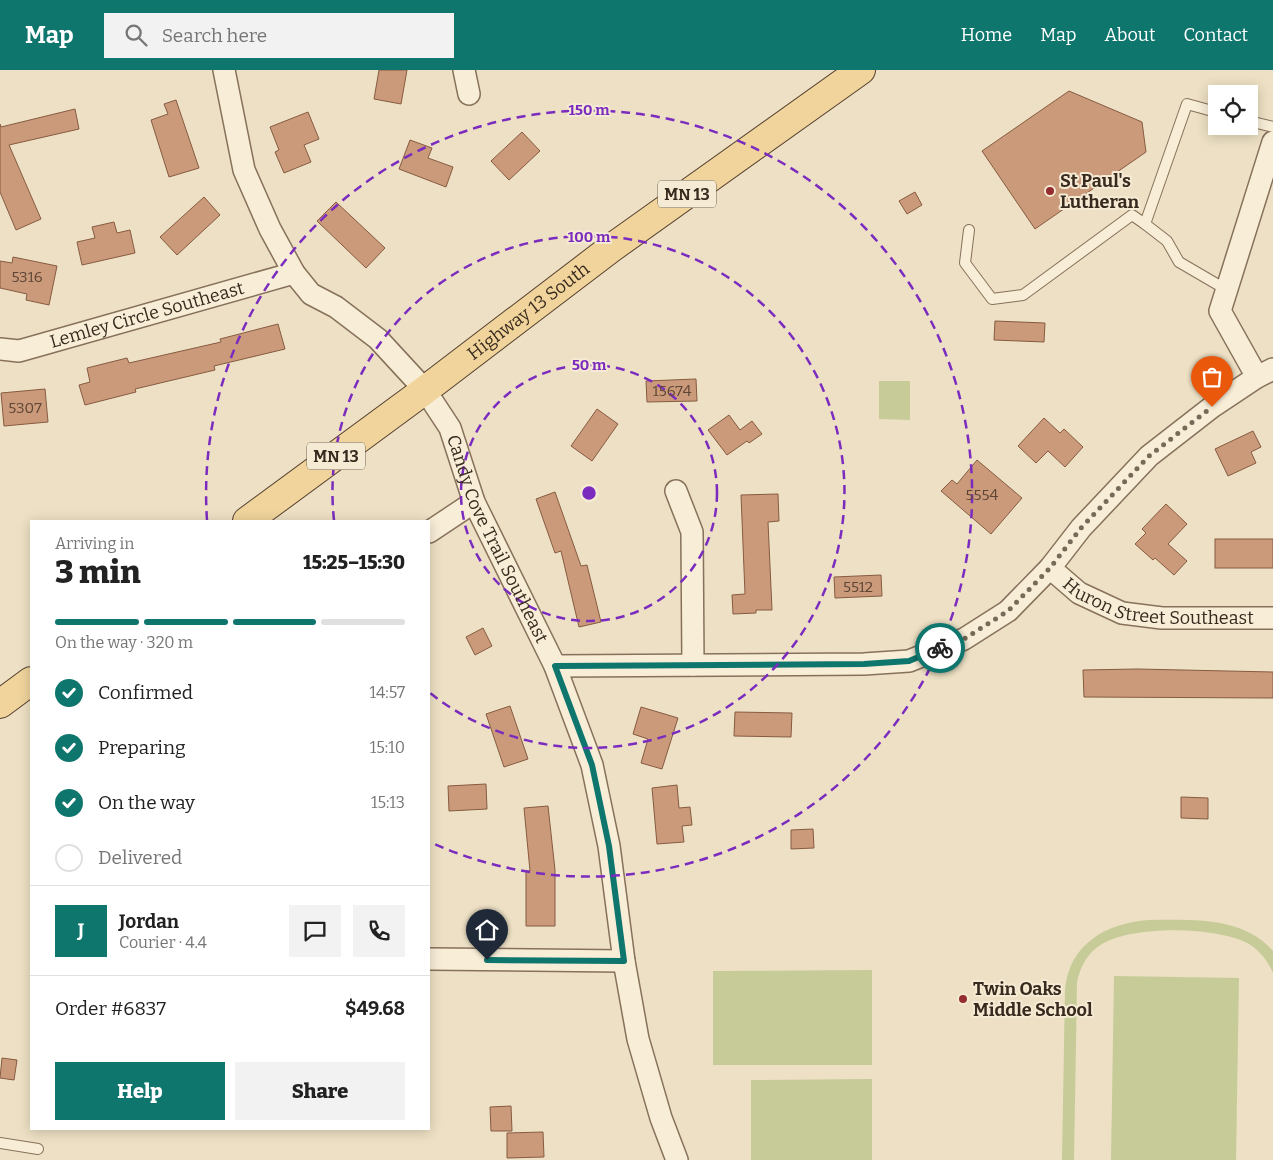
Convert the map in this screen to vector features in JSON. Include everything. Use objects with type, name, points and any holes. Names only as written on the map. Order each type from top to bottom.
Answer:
[{"type":"main road","name":"Highway 13 South","points":[[248,520],[425,390],[610,249],[861,70]]},
{"type":"main road","points":[[0,704],[30,682]]},
{"type":"street","name":"Candy Cove Trail Southeast","points":[[224,70],[244,170],[270,229],[294,273],[311,294],[336,307],[378,339],[425,390],[450,428],[474,502],[555,666],[592,765],[609,846],[624,961],[638,1039],[661,1118],[677,1160]]},
{"type":"street","points":[[464,70],[469,94]]},
{"type":"street","points":[[555,666],[864,664],[909,661],[964,639],[1008,611],[1050,568],[1081,528],[1149,456],[1212,407],[1265,373],[1220,311],[1273,142]]},
{"type":"street","name":"Lemley Circle Southeast","points":[[0,348],[19,351],[294,273]]},
{"type":"street","points":[[676,491],[692,532],[694,665]]},
{"type":"street","points":[[430,531],[474,502]]},
{"type":"street","name":"Huron Street Southeast","points":[[1050,568],[1079,593],[1122,613],[1162,618],[1273,618]]},
{"type":"street","points":[[430,959],[624,961]]},
{"type":"lane","points":[[1146,224],[1187,104],[1208,110]]},
{"type":"lane","points":[[1258,123],[1273,127]]},
{"type":"lane","points":[[969,230],[965,263],[992,300],[1023,295],[1132,215],[1167,241],[1179,262],[1227,290]]},
{"type":"lane","points":[[0,1143],[38,1149]]},
{"type":"green space","points":[[879,381],[910,381],[910,420],[879,419]]},
{"type":"green space","points":[[1149,920],[1216,922],[1247,931],[1273,951],[1273,973],[1269,964],[1249,944],[1234,938],[1195,931],[1151,931],[1130,934],[1113,939],[1095,949],[1085,962],[1077,982],[1074,1160],[1062,1160],[1065,990],[1068,974],[1082,948],[1092,939],[1118,926]]},
{"type":"green space","points":[[872,970],[872,1065],[713,1065],[713,971]]},
{"type":"green space","points":[[1114,976],[1239,978],[1236,1160],[1111,1160]]},
{"type":"green space","points":[[872,1079],[872,1160],[751,1160],[751,1080]]},
{"type":"building","points":[[379,70],[407,70],[401,104],[374,99]]},
{"type":"building","name":"St Paul's Lutheran","points":[[1069,91],[1142,122],[1146,152],[1035,229],[982,151]]},
{"type":"building","points":[[176,100],[199,168],[169,177],[151,120],[168,114],[164,104]]},
{"type":"building","points":[[75,109],[79,129],[9,145],[41,219],[16,230],[0,192],[0,124],[1,127]]},
{"type":"building","points":[[308,112],[319,139],[304,145],[311,162],[284,173],[275,152],[279,150],[270,127]]},
{"type":"building","points":[[522,132],[540,151],[509,180],[491,161]]},
{"type":"building","points":[[410,140],[432,148],[428,158],[453,167],[446,187],[399,169]]},
{"type":"building","points":[[915,192],[922,205],[907,214],[899,201]]},
{"type":"building","points":[[204,197],[220,215],[177,255],[160,237]]},
{"type":"building","points":[[336,202],[385,248],[366,268],[317,221]]},
{"type":"building","points":[[114,222],[117,233],[130,230],[135,253],[82,265],[77,242],[95,238],[92,227]]},
{"type":"building","points":[[13,257],[57,266],[49,305],[26,300],[27,294],[0,288],[0,261],[12,263]]},
{"type":"building","points":[[995,321],[1045,323],[1044,342],[994,340]]},
{"type":"building","points":[[278,324],[285,349],[214,366],[215,370],[135,389],[136,392],[85,405],[79,385],[90,382],[87,368],[127,358],[129,363],[221,342],[220,339]]},
{"type":"building","points":[[696,379],[697,401],[647,402],[646,381]]},
{"type":"building","points":[[45,389],[48,422],[4,426],[1,393]]},
{"type":"building","points":[[597,409],[618,424],[592,461],[571,446]]},
{"type":"building","points":[[729,415],[740,430],[752,421],[762,434],[749,443],[747,441],[727,455],[708,430]]},
{"type":"building","points":[[1044,418],[1060,433],[1064,429],[1083,447],[1065,467],[1048,451],[1036,463],[1018,446]]},
{"type":"building","points":[[1253,431],[1261,447],[1251,452],[1256,463],[1228,476],[1215,449]]},
{"type":"building","points":[[977,460],[1022,498],[991,534],[941,491],[952,480],[957,484]]},
{"type":"building","points":[[555,492],[581,566],[587,565],[601,622],[579,627],[561,551],[555,553],[536,499]]},
{"type":"building","points":[[778,494],[779,521],[768,522],[772,610],[756,610],[756,613],[733,614],[732,595],[745,594],[741,495]]},
{"type":"building","points":[[1166,504],[1187,524],[1168,544],[1187,561],[1174,575],[1135,544],[1146,533],[1142,529]]},
{"type":"building","points":[[1215,539],[1273,539],[1273,568],[1215,568]]},
{"type":"building","points":[[881,575],[882,596],[835,598],[834,577]]},
{"type":"building","points":[[483,628],[492,646],[475,655],[466,637]]},
{"type":"building","points":[[1137,669],[1273,672],[1273,698],[1084,697],[1083,670]]},
{"type":"building","points":[[510,706],[528,759],[504,767],[486,714]]},
{"type":"building","points":[[641,707],[678,718],[662,769],[641,763],[648,739],[633,734]]},
{"type":"building","points":[[735,712],[792,713],[791,737],[734,736]]},
{"type":"building","points":[[486,784],[487,809],[449,811],[448,786]]},
{"type":"building","points":[[677,785],[679,808],[690,807],[692,825],[682,826],[684,842],[657,844],[652,788]]},
{"type":"building","points":[[1181,797],[1208,798],[1208,819],[1181,818]]},
{"type":"building","points":[[548,806],[555,870],[555,926],[526,926],[526,871],[530,871],[524,808]]},
{"type":"building","points":[[813,829],[814,848],[791,849],[791,830]]},
{"type":"building","points":[[2,1058],[17,1060],[14,1080],[0,1078]]},
{"type":"building","points":[[511,1106],[512,1131],[491,1131],[490,1107]]},
{"type":"building","points":[[543,1132],[544,1157],[507,1158],[507,1133]]},
{"type":"way so far","points":[[940,648],[964,639],[1008,611],[1050,568],[1081,528],[1149,456],[1212,407]]},
{"type":"place","name":"St Paul's Lutheran","points":[[1050,191]]},
{"type":"place","name":"Twin Oaks Middle School","points":[[963,999]]},
{"type":"route","points":[[487,960],[624,961],[609,846],[592,765],[555,666],[864,664],[909,661],[940,648]]}]
